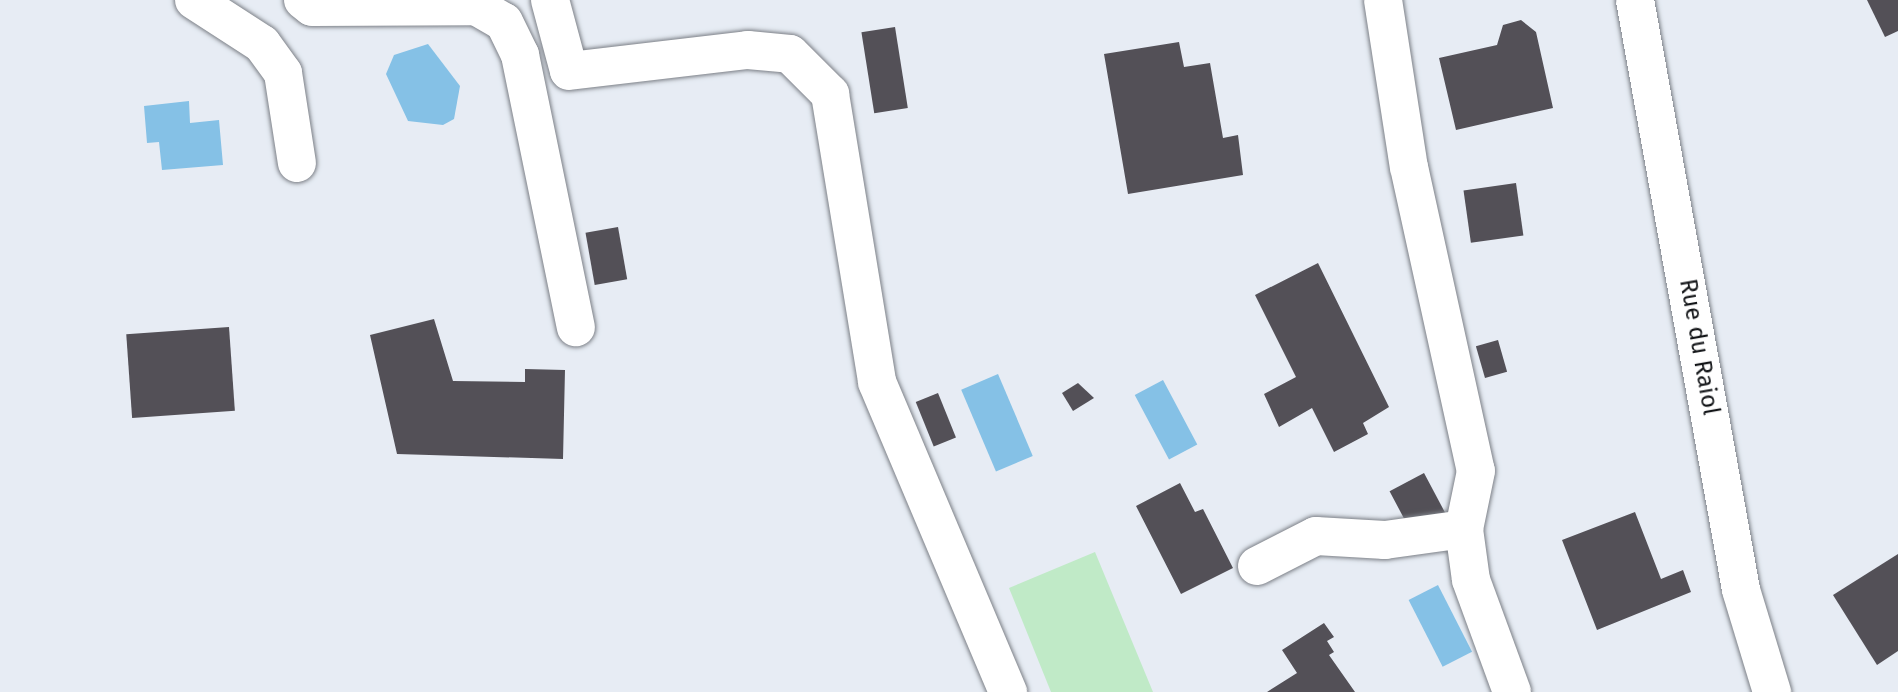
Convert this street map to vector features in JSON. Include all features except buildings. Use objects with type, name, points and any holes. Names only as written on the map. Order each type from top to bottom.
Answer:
[{"type":"street","points":[[194,0],[262,44],[283,74],[297,163]]},
{"type":"street","points":[[303,0],[312,6],[476,6],[504,22],[520,55],[576,327]]},
{"type":"street","points":[[550,0],[569,71],[748,50],[790,54],[830,94],[877,382],[1008,692]]},
{"type":"street","points":[[1383,0],[1409,167],[1476,471],[1464,529],[1485,631],[1512,692]]},
{"type":"street","name":"Rue du Raiol","points":[[1634,0],[1741,590],[1772,692]]},
{"type":"street","points":[[1257,566],[1316,536],[1385,540],[1464,529]]},
{"type":"green space","points":[[1095,552],[1153,692],[1051,692],[1009,588]]},
{"type":"water","points":[[428,44],[460,86],[454,119],[443,125],[408,121],[386,74],[394,55]]},
{"type":"water","points":[[189,101],[190,123],[219,120],[223,165],[162,170],[159,142],[147,143],[144,106]]},
{"type":"water","points":[[998,374],[1033,456],[996,472],[961,390]]},
{"type":"water","points":[[1163,380],[1197,444],[1169,459],[1135,395]]},
{"type":"water","points":[[1438,585],[1472,652],[1443,667],[1409,600]]}]
